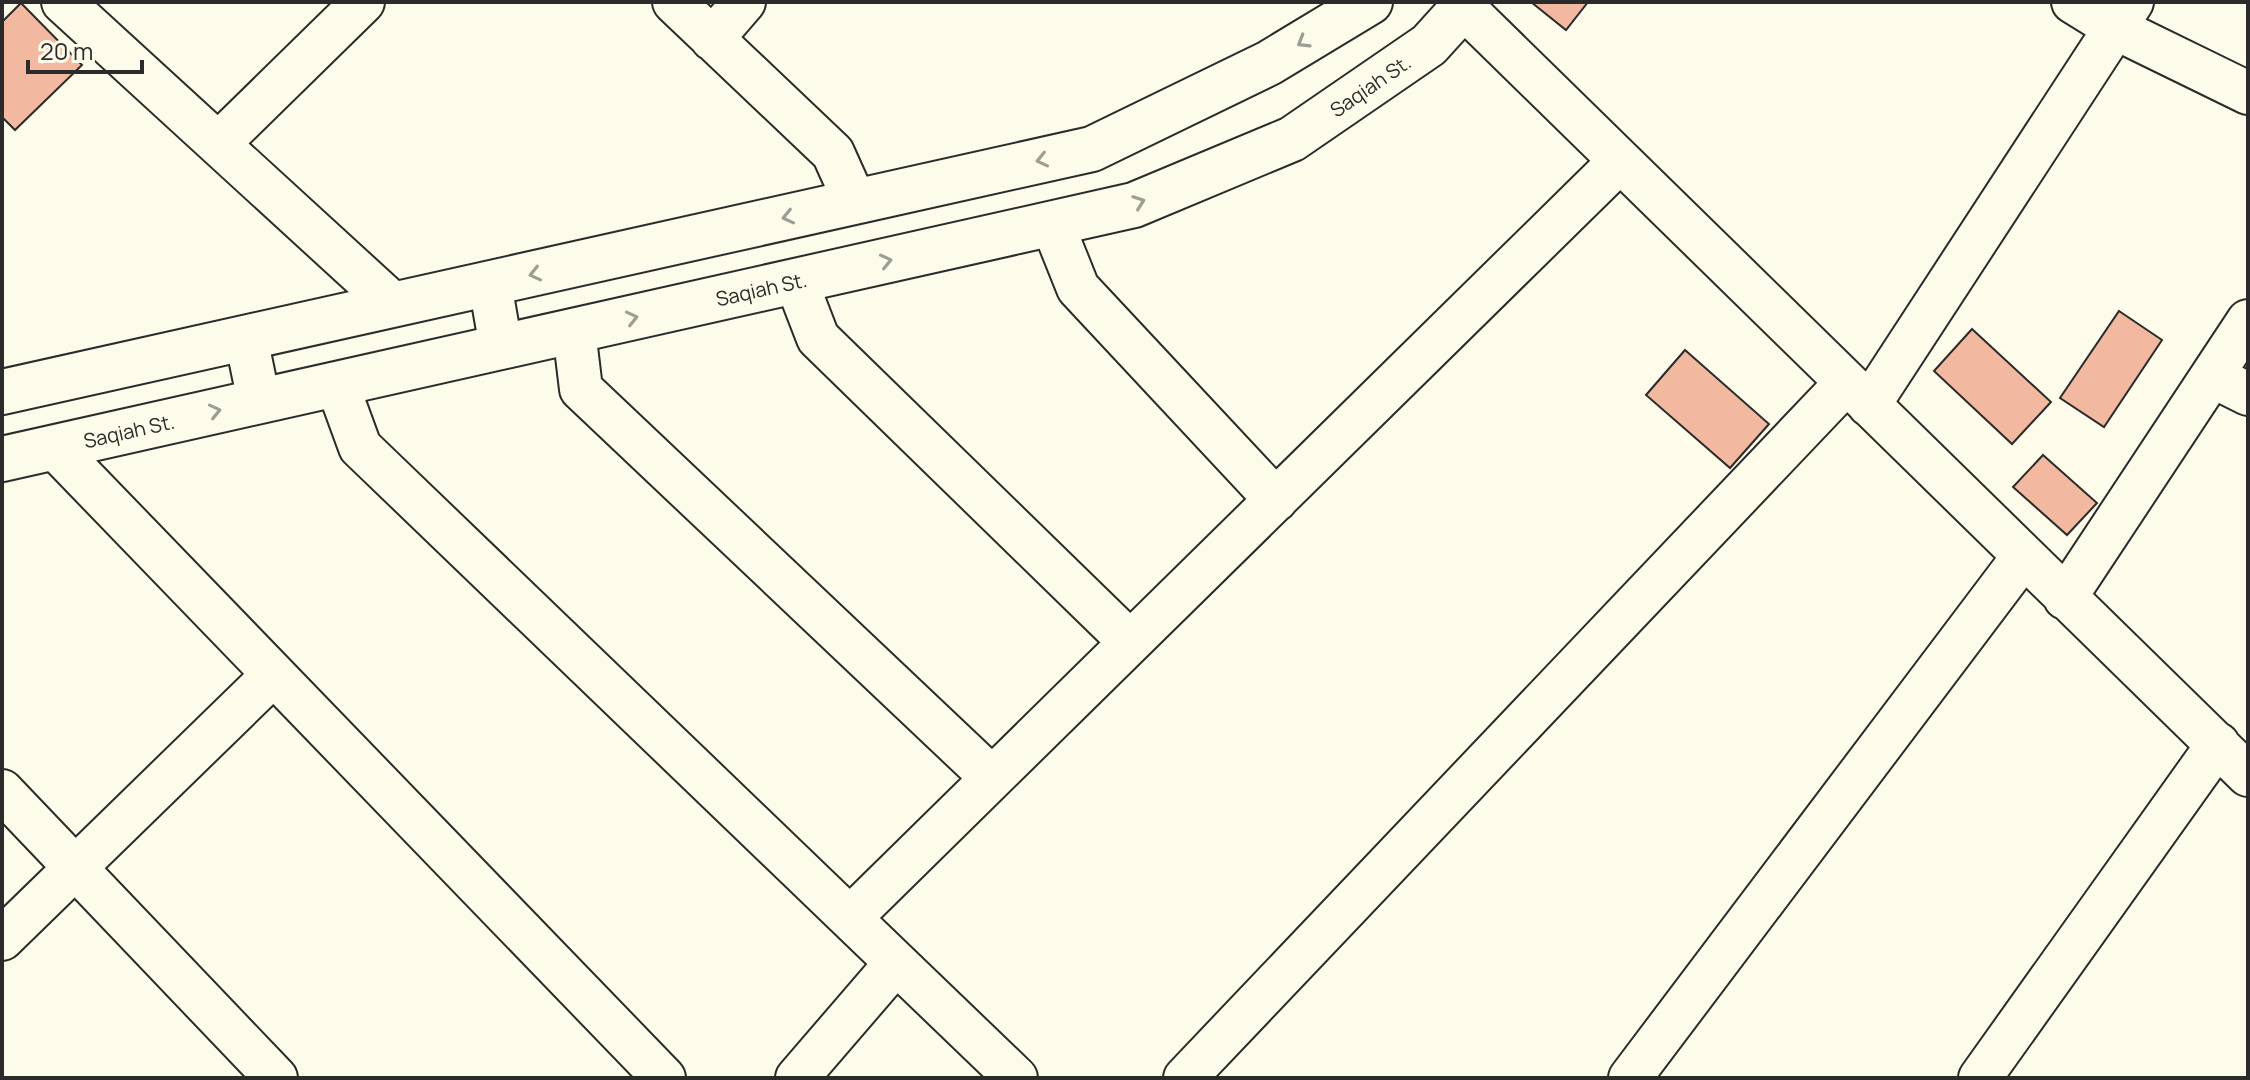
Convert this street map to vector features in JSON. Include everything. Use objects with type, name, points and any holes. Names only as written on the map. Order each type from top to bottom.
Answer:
[{"type":"main road","points":[[2,392],[1092,149],[1269,63],[1370,2]]},
{"type":"main road","name":"Saqiah St.","points":[[2,459],[1134,205],[1292,139],[1429,45],[1464,4]]},
{"type":"street","points":[[63,2],[394,305]]},
{"type":"street","points":[[218,144],[363,2]]},
{"type":"street","points":[[674,2],[833,153],[855,202]]},
{"type":"street","points":[[712,39],[744,2]]},
{"type":"street","points":[[2073,2],[2123,15],[2248,93]]},
{"type":"street","points":[[1464,4],[1620,161],[2248,775]]},
{"type":"street","points":[[1185,1078],[1858,394],[2123,15]]},
{"type":"street","points":[[850,918],[1620,161]]},
{"type":"street","points":[[1052,223],[1078,288],[1276,500]]},
{"type":"street","points":[[796,281],[818,338],[1130,642]]},
{"type":"street","points":[[490,284],[501,347]]},
{"type":"street","points":[[2065,598],[2230,385],[2248,321]]},
{"type":"street","points":[[574,331],[581,389],[992,778]]},
{"type":"street","points":[[246,338],[259,401]]},
{"type":"street","points":[[337,384],[360,447],[1016,1078]]},
{"type":"street","points":[[54,447],[664,1078]]},
{"type":"street","points":[[1630,1078],[2023,557]]},
{"type":"street","points":[[2,939],[273,675]]},
{"type":"street","points":[[1980,1078],[2218,744]]},
{"type":"street","points":[[2,791],[276,1078]]},
{"type":"street","points":[[797,1078],[896,963]]},
{"type":"building","points":[[1531,2],[1588,2],[1566,30]]},
{"type":"building","points":[[21,3],[82,65],[15,130],[2,117],[2,22]]},
{"type":"building","points":[[2119,311],[2162,340],[2104,427],[2060,398]]},
{"type":"building","points":[[1972,329],[2051,402],[2012,444],[1934,371]]},
{"type":"building","points":[[1685,350],[1769,424],[1730,468],[1646,395]]},
{"type":"building","points":[[2043,455],[2097,503],[2067,535],[2013,487]]}]
